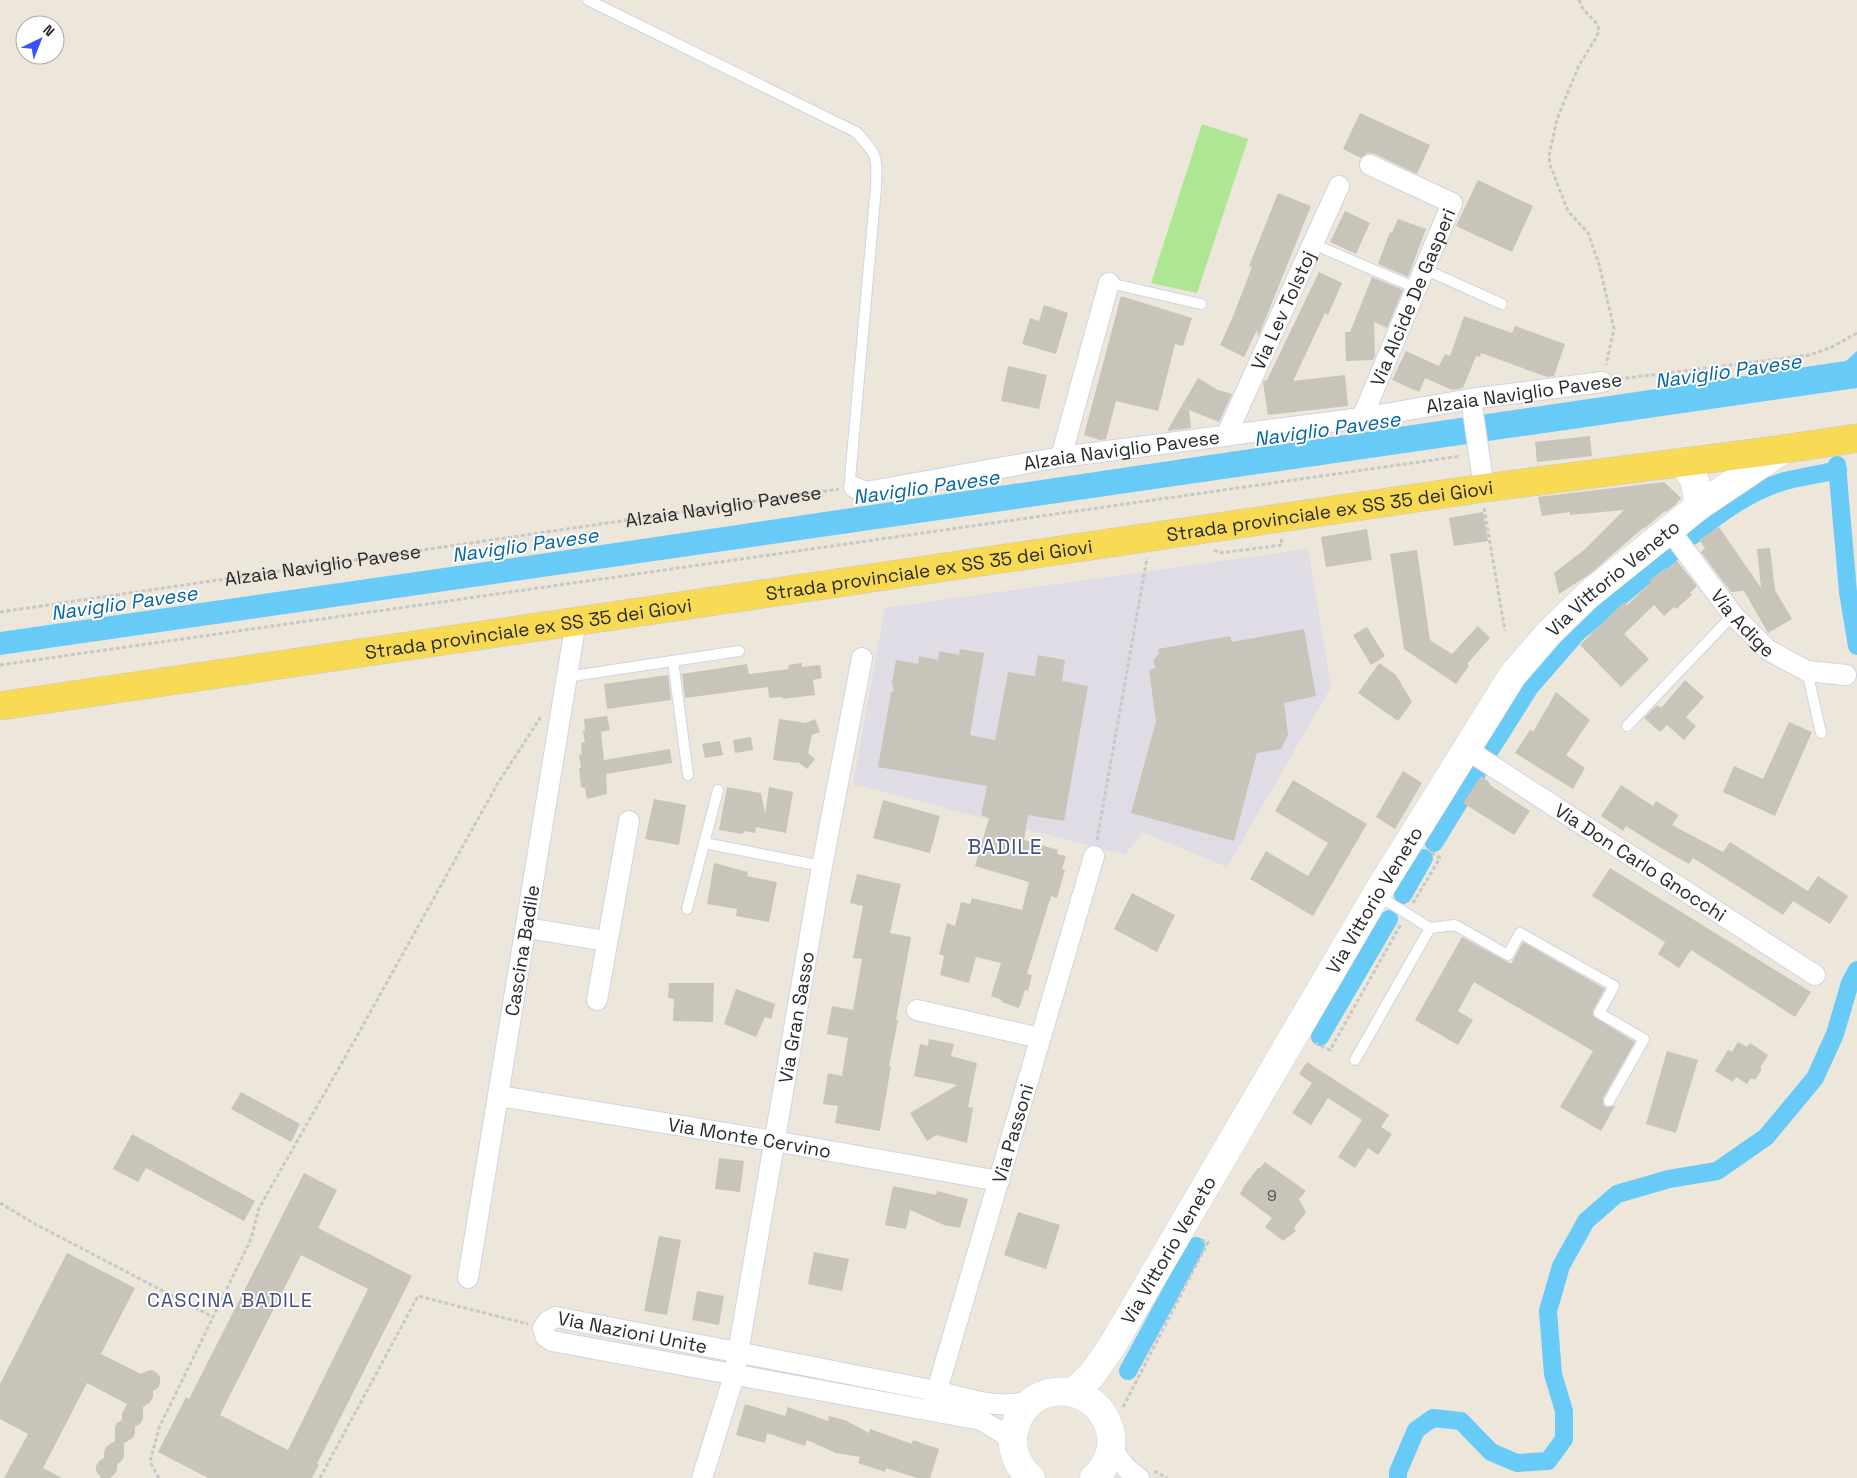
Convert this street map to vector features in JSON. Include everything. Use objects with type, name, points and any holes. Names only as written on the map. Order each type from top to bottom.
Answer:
[{"type":"main road","name":"Strada provinciale ex SS 35 dei Giovi","points":[[0,706],[576,621],[1480,497],[1682,462],[1857,438]]},
{"type":"street","name":"Via Alcide De Gasperi","points":[[1362,418],[1452,203],[1370,166]]},
{"type":"street","name":"Via Lev Tolstoj","points":[[1226,436],[1339,186]]},
{"type":"street","points":[[1060,457],[1109,283]]},
{"type":"street","name":"Alzaia Naviglio Pavese","points":[[854,487],[866,492],[1060,457],[1472,405],[1602,382]]},
{"type":"street","points":[[1472,405],[1479,453],[1480,497]]},
{"type":"street","name":"Via Vittorio Veneto","points":[[1073,1392],[1091,1376],[1112,1346],[1376,895],[1512,676],[1550,632],[1587,596],[1699,506],[1784,449]]},
{"type":"street","name":"Via Vittorio Veneto","points":[[1682,462],[1695,481],[1699,506]]},
{"type":"street","name":"Via Adige","points":[[1669,529],[1733,615],[1768,650],[1807,672],[1846,675]]},
{"type":"street","name":"Cascina Badile","points":[[468,1278],[576,621]]},
{"type":"street","name":"Via Gran Sasso","points":[[702,1478],[734,1376],[822,866],[862,658]]},
{"type":"street","name":"Via Don Carlo Gnocchi","points":[[1466,749],[1815,975]]},
{"type":"street","points":[[597,1000],[606,941],[629,821]]},
{"type":"street","name":"Via Passoni","points":[[931,1411],[1094,856]]},
{"type":"street","points":[[527,928],[606,941]]},
{"type":"street","points":[[917,1010],[1040,1038]]},
{"type":"street","name":"Via Monte Cervino","points":[[499,1096],[774,1141],[999,1181]]},
{"type":"street","name":"Via Nazioni Unite","points":[[1013,1444],[1002,1432],[981,1420],[552,1342],[546,1337],[543,1328],[548,1321],[556,1317],[738,1351],[993,1404],[1018,1405],[1032,1401]]},
{"type":"street","name":"Via Vittorio Veneto","points":[[1110,1408],[1102,1381],[1112,1346]]},
{"type":"street","points":[[1031,1478],[1024,1472],[1016,1458],[1013,1444],[1014,1428],[1021,1413],[1032,1401],[1044,1394],[1059,1391],[1073,1392],[1110,1408],[1106,1419],[1111,1433],[1111,1448],[1100,1478]]},
{"type":"street","points":[[1111,1448],[1127,1469],[1143,1472]]},
{"type":"lane","points":[[588,0],[856,132],[872,150],[877,160],[876,187],[850,479],[854,487]]},
{"type":"lane","points":[[1313,244],[1416,288]]},
{"type":"lane","points":[[1424,269],[1502,304]]},
{"type":"lane","points":[[1109,283],[1201,304]]},
{"type":"lane","points":[[1627,726],[1733,615]]},
{"type":"lane","points":[[566,677],[739,651]]},
{"type":"lane","points":[[673,661],[688,775]]},
{"type":"lane","points":[[1807,672],[1821,733]]},
{"type":"lane","points":[[687,909],[718,790]]},
{"type":"lane","points":[[704,843],[822,866]]},
{"type":"lane","points":[[1376,895],[1430,928],[1455,925],[1508,955],[1520,933],[1614,986],[1599,1013],[1644,1039],[1609,1101]]},
{"type":"lane","points":[[1355,1060],[1430,928]]},
{"type":"path","points":[[1579,0],[1583,9],[1597,24],[1599,30],[1579,65],[1557,119],[1549,156],[1550,165],[1568,211],[1588,233],[1599,264],[1614,329],[1602,382]]},
{"type":"path","name":"Alzaia Naviglio Pavese","points":[[1602,382],[1810,355],[1832,347],[1857,333]]},
{"type":"path","points":[[0,666],[1479,453]]},
{"type":"path","name":"Alzaia Naviglio Pavese","points":[[0,612],[854,487]]},
{"type":"path","points":[[1480,497],[1505,631]]},
{"type":"path","points":[[1208,546],[1220,554],[1282,545],[1281,536]]},
{"type":"path","points":[[1094,856],[1148,556]]},
{"type":"path","points":[[159,1478],[150,1462],[159,1428],[251,1239],[259,1208],[352,1046],[498,783],[546,709]]},
{"type":"path","points":[[1311,1049],[1315,1042],[1330,1050],[1440,858],[1425,848]]},
{"type":"path","points":[[0,1203],[35,1224],[213,1317]]},
{"type":"path","points":[[1110,1408],[1208,1242],[1198,1239],[1202,1234]]},
{"type":"path","points":[[320,1478],[418,1296],[543,1328]]},
{"type":"path","points":[[1143,1472],[1167,1478]]},
{"type":"shaded area","points":[[1308,549],[1331,687],[1227,867],[1142,832],[1125,855],[853,784],[885,608]]},
{"type":"green space","points":[[1202,124],[1248,139],[1197,293],[1151,283]]},
{"type":"water","points":[[1857,351],[1857,388],[0,655],[0,632],[1846,361]]},
{"type":"building","points":[[1360,113],[1430,145],[1417,174],[1375,154],[1368,153],[1361,158],[1343,149]]},
{"type":"building","points":[[1478,180],[1533,206],[1512,252],[1456,226]]},
{"type":"building","points":[[1278,193],[1311,206],[1258,337],[1257,330],[1244,357],[1220,345],[1252,267],[1249,266]]},
{"type":"building","points":[[1345,211],[1370,223],[1356,254],[1330,242]]},
{"type":"building","points":[[1398,219],[1426,229],[1408,277],[1378,264],[1390,232],[1392,233]]},
{"type":"building","points":[[1319,272],[1342,283],[1328,315],[1325,313],[1293,381],[1345,375],[1348,406],[1268,415],[1263,382],[1267,380]]},
{"type":"building","points":[[1372,277],[1403,290],[1387,328],[1374,322],[1375,356],[1373,360],[1346,361],[1345,332],[1350,332]]},
{"type":"building","points":[[1121,296],[1192,318],[1183,346],[1175,344],[1158,411],[1116,401],[1106,439],[1100,440],[1084,435]]},
{"type":"building","points":[[1044,305],[1068,313],[1056,354],[1022,344],[1030,318],[1039,321]]},
{"type":"building","points":[[1464,316],[1512,333],[1515,326],[1565,344],[1554,376],[1547,377],[1481,353],[1480,357],[1476,356],[1463,388],[1452,390],[1425,378],[1419,392],[1392,380],[1406,351],[1439,366],[1445,354],[1450,356]]},
{"type":"building","points":[[1008,366],[1047,375],[1039,409],[1001,401]]},
{"type":"building","points":[[1198,378],[1218,390],[1232,394],[1219,422],[1189,410],[1191,428],[1167,431]]},
{"type":"building","points":[[1590,436],[1592,456],[1537,462],[1535,442]]},
{"type":"building","points":[[1664,482],[1681,498],[1675,505],[1644,527],[1590,574],[1559,594],[1554,573],[1584,550],[1624,510],[1570,515],[1570,512],[1542,516],[1538,497]]},
{"type":"building","points":[[1483,512],[1488,541],[1454,546],[1449,518]]},
{"type":"building","points":[[1719,527],[1761,588],[1757,549],[1770,548],[1775,590],[1792,619],[1768,633],[1744,591],[1731,592],[1701,552],[1705,548],[1699,540]]},
{"type":"building","points":[[1367,529],[1372,560],[1326,567],[1321,537]]},
{"type":"building","points":[[1417,550],[1430,640],[1452,654],[1478,626],[1490,638],[1467,664],[1469,666],[1456,684],[1404,649],[1390,554]]},
{"type":"building","points":[[1677,561],[1697,586],[1690,593],[1692,595],[1676,609],[1674,607],[1664,616],[1654,605],[1624,634],[1649,659],[1621,687],[1580,645],[1624,602],[1627,605],[1651,583],[1649,581],[1665,568],[1667,570]]},
{"type":"building","points":[[1367,627],[1385,656],[1371,665],[1353,635]]},
{"type":"building","points":[[1304,629],[1316,696],[1284,703],[1288,735],[1281,749],[1257,753],[1234,841],[1131,813],[1156,721],[1149,670],[1156,668],[1153,661],[1159,653],[1158,649],[1230,636],[1232,642]]},
{"type":"building","points":[[960,649],[984,653],[970,735],[995,740],[1008,672],[1035,676],[1038,655],[1065,660],[1062,681],[1088,686],[1064,821],[1028,815],[1024,840],[1058,850],[1057,854],[1066,856],[1062,869],[1065,870],[1057,898],[1051,896],[1027,974],[1032,975],[1028,991],[1025,990],[1019,1008],[991,996],[1001,963],[976,957],[969,983],[940,975],[944,956],[939,954],[947,923],[955,926],[961,902],[970,904],[972,898],[1022,910],[1029,882],[975,866],[989,818],[981,815],[987,786],[878,767],[891,692],[894,691],[892,683],[896,660],[918,664],[919,656],[938,660],[939,651],[959,655]]},
{"type":"building","points":[[802,663],[802,667],[820,665],[822,678],[813,680],[815,695],[782,699],[783,697],[769,698],[768,687],[685,698],[682,674],[747,664],[749,674],[789,669],[788,665]]},
{"type":"building","points":[[1379,663],[1396,675],[1412,702],[1398,721],[1358,693]]},
{"type":"building","points":[[668,675],[671,700],[607,709],[604,684]]},
{"type":"building","points":[[1685,680],[1704,697],[1686,717],[1696,726],[1684,740],[1667,725],[1660,732],[1644,718],[1657,705],[1661,708]]},
{"type":"building","points":[[1556,692],[1590,720],[1566,755],[1585,768],[1573,789],[1515,753],[1530,730],[1533,732]]},
{"type":"building","points":[[607,716],[610,730],[601,732],[604,760],[670,749],[672,763],[606,774],[607,794],[587,799],[585,788],[581,787],[579,768],[581,768],[579,754],[582,755],[581,742],[585,743],[584,719]]},
{"type":"building","points":[[779,719],[806,723],[815,719],[820,732],[812,735],[808,753],[815,759],[807,769],[798,762],[773,760]]},
{"type":"building","points":[[1789,722],[1812,732],[1775,816],[1723,792],[1734,766],[1763,779]]},
{"type":"building","points":[[751,737],[753,750],[735,753],[733,740]]},
{"type":"building","points":[[720,741],[723,755],[705,758],[702,744]]},
{"type":"building","points":[[1403,771],[1422,783],[1395,829],[1376,817]]},
{"type":"building","points":[[1481,776],[1490,785],[1530,811],[1514,835],[1463,803]]},
{"type":"building","points":[[1293,780],[1367,824],[1313,916],[1250,879],[1266,851],[1308,876],[1328,843],[1275,811]]},
{"type":"building","points":[[1621,785],[1653,806],[1656,801],[1679,815],[1672,825],[1723,852],[1730,842],[1808,891],[1818,876],[1848,896],[1830,924],[1793,901],[1783,915],[1693,858],[1689,864],[1626,826],[1623,831],[1601,816]]},
{"type":"building","points":[[727,787],[761,793],[765,814],[769,787],[793,792],[786,833],[756,827],[755,833],[744,831],[743,834],[719,830]]},
{"type":"building","points":[[654,799],[686,805],[679,845],[645,839]]},
{"type":"building","points":[[883,800],[940,816],[930,853],[873,838]]},
{"type":"building","points":[[714,863],[748,872],[747,876],[777,882],[769,922],[736,916],[737,909],[707,904]]},
{"type":"building","points":[[1610,868],[1811,992],[1795,1017],[1691,950],[1679,968],[1658,954],[1665,942],[1592,896]]},
{"type":"building","points":[[857,874],[901,884],[890,933],[911,937],[896,1020],[898,1020],[889,1066],[891,1066],[880,1131],[835,1123],[838,1106],[823,1104],[828,1073],[842,1076],[848,1038],[827,1034],[832,1006],[853,1010],[862,959],[853,958],[863,906],[850,903]]},
{"type":"building","points":[[1132,893],[1175,915],[1157,952],[1114,929]]},
{"type":"building","points":[[1462,937],[1511,964],[1523,942],[1605,989],[1593,1010],[1593,1016],[1635,1042],[1603,1098],[1605,1107],[1615,1106],[1601,1131],[1560,1107],[1593,1051],[1474,982],[1458,1011],[1473,1020],[1458,1045],[1415,1020]]},
{"type":"building","points":[[669,983],[714,983],[713,1022],[673,1021],[674,999],[668,998]]},
{"type":"building","points":[[736,989],[775,1004],[771,1019],[765,1017],[756,1037],[724,1024]]},
{"type":"building","points":[[929,1039],[954,1044],[951,1056],[977,1063],[968,1107],[973,1108],[967,1143],[936,1135],[927,1141],[910,1113],[957,1085],[914,1076],[920,1044],[928,1046]]},
{"type":"building","points":[[1738,1042],[1747,1047],[1750,1043],[1768,1055],[1755,1080],[1751,1078],[1747,1084],[1736,1077],[1733,1082],[1715,1071],[1728,1050],[1732,1052]]},
{"type":"building","points":[[1667,1051],[1698,1060],[1676,1133],[1646,1124]]},
{"type":"building","points":[[1307,1062],[1389,1115],[1381,1127],[1392,1134],[1378,1155],[1368,1148],[1355,1168],[1338,1157],[1362,1120],[1328,1098],[1311,1125],[1292,1113],[1312,1083],[1299,1074]]},
{"type":"building","points":[[241,1092],[300,1124],[291,1142],[231,1109]]},
{"type":"building","points":[[132,1134],[255,1201],[244,1221],[146,1168],[138,1182],[113,1169]]},
{"type":"building","points":[[719,1158],[744,1161],[740,1192],[715,1189]]},
{"type":"building","points":[[1265,1162],[1306,1191],[1299,1199],[1306,1212],[1294,1228],[1296,1231],[1283,1241],[1265,1227],[1272,1218],[1240,1194],[1258,1168]]},
{"type":"building","points":[[304,1173],[337,1190],[318,1228],[412,1276],[317,1464],[319,1465],[312,1478],[208,1478],[158,1452],[186,1397],[189,1399]],"holes":[[[301,1255],[368,1289],[288,1450],[220,1415]]]},
{"type":"building","points":[[893,1186],[936,1195],[937,1191],[968,1199],[960,1228],[944,1225],[910,1210],[906,1229],[885,1225]]},
{"type":"building","points":[[1018,1212],[1060,1225],[1046,1269],[1004,1255]]},
{"type":"building","points":[[659,1236],[681,1240],[667,1315],[644,1311]]},
{"type":"building","points":[[814,1252],[849,1259],[842,1291],[808,1284]]},
{"type":"building","points":[[67,1253],[135,1288],[101,1354],[141,1374],[152,1370],[160,1377],[160,1383],[158,1388],[153,1391],[153,1397],[150,1402],[143,1407],[143,1419],[135,1427],[133,1438],[124,1443],[122,1461],[117,1464],[117,1470],[110,1478],[101,1478],[96,1471],[96,1466],[104,1458],[106,1447],[115,1441],[115,1428],[117,1423],[122,1420],[122,1414],[127,1404],[87,1383],[43,1468],[62,1478],[4,1478],[28,1434],[0,1419],[0,1384]]},
{"type":"building","points":[[697,1291],[724,1296],[719,1325],[692,1320]]},
{"type":"building","points":[[745,1404],[785,1416],[788,1407],[828,1421],[829,1416],[845,1420],[869,1433],[870,1429],[912,1444],[913,1440],[939,1449],[930,1478],[917,1478],[886,1468],[885,1472],[858,1463],[860,1457],[836,1453],[807,1440],[805,1446],[767,1433],[765,1443],[736,1435]]},
{"type":"waterway","points":[[1837,465],[1848,592],[1857,646]]},
{"type":"waterway","points":[[1692,536],[1747,497],[1772,485],[1838,470]]},
{"type":"waterway","points":[[1491,749],[1530,687],[1577,633],[1671,554]]},
{"type":"waterway","points":[[1434,843],[1477,773]]},
{"type":"waterway","points":[[1403,895],[1424,858]]},
{"type":"waterway","points":[[1320,1037],[1389,919]]},
{"type":"waterway","points":[[1398,1478],[1398,1472],[1416,1430],[1433,1418],[1461,1421],[1491,1452],[1517,1463],[1548,1461],[1564,1439],[1564,1411],[1553,1374],[1548,1311],[1561,1266],[1586,1221],[1617,1194],[1669,1179],[1717,1171],[1766,1137],[1815,1078],[1835,1034],[1850,983],[1857,970]]},
{"type":"waterway","points":[[1128,1371],[1196,1246]]},
{"type":"district","name":"BADILE","points":[[1005,846]]},
{"type":"district","name":"CASCINA BADILE","points":[[230,1300]]},
{"type":"water label","name":"Naviglio Pavese","points":[[1728,371]]},
{"type":"water label","name":"Naviglio Pavese","points":[[1327,429]]},
{"type":"water label","name":"Naviglio Pavese","points":[[926,487]]},
{"type":"water label","name":"Naviglio Pavese","points":[[525,545]]},
{"type":"water label","name":"Naviglio Pavese","points":[[124,603]]}]
